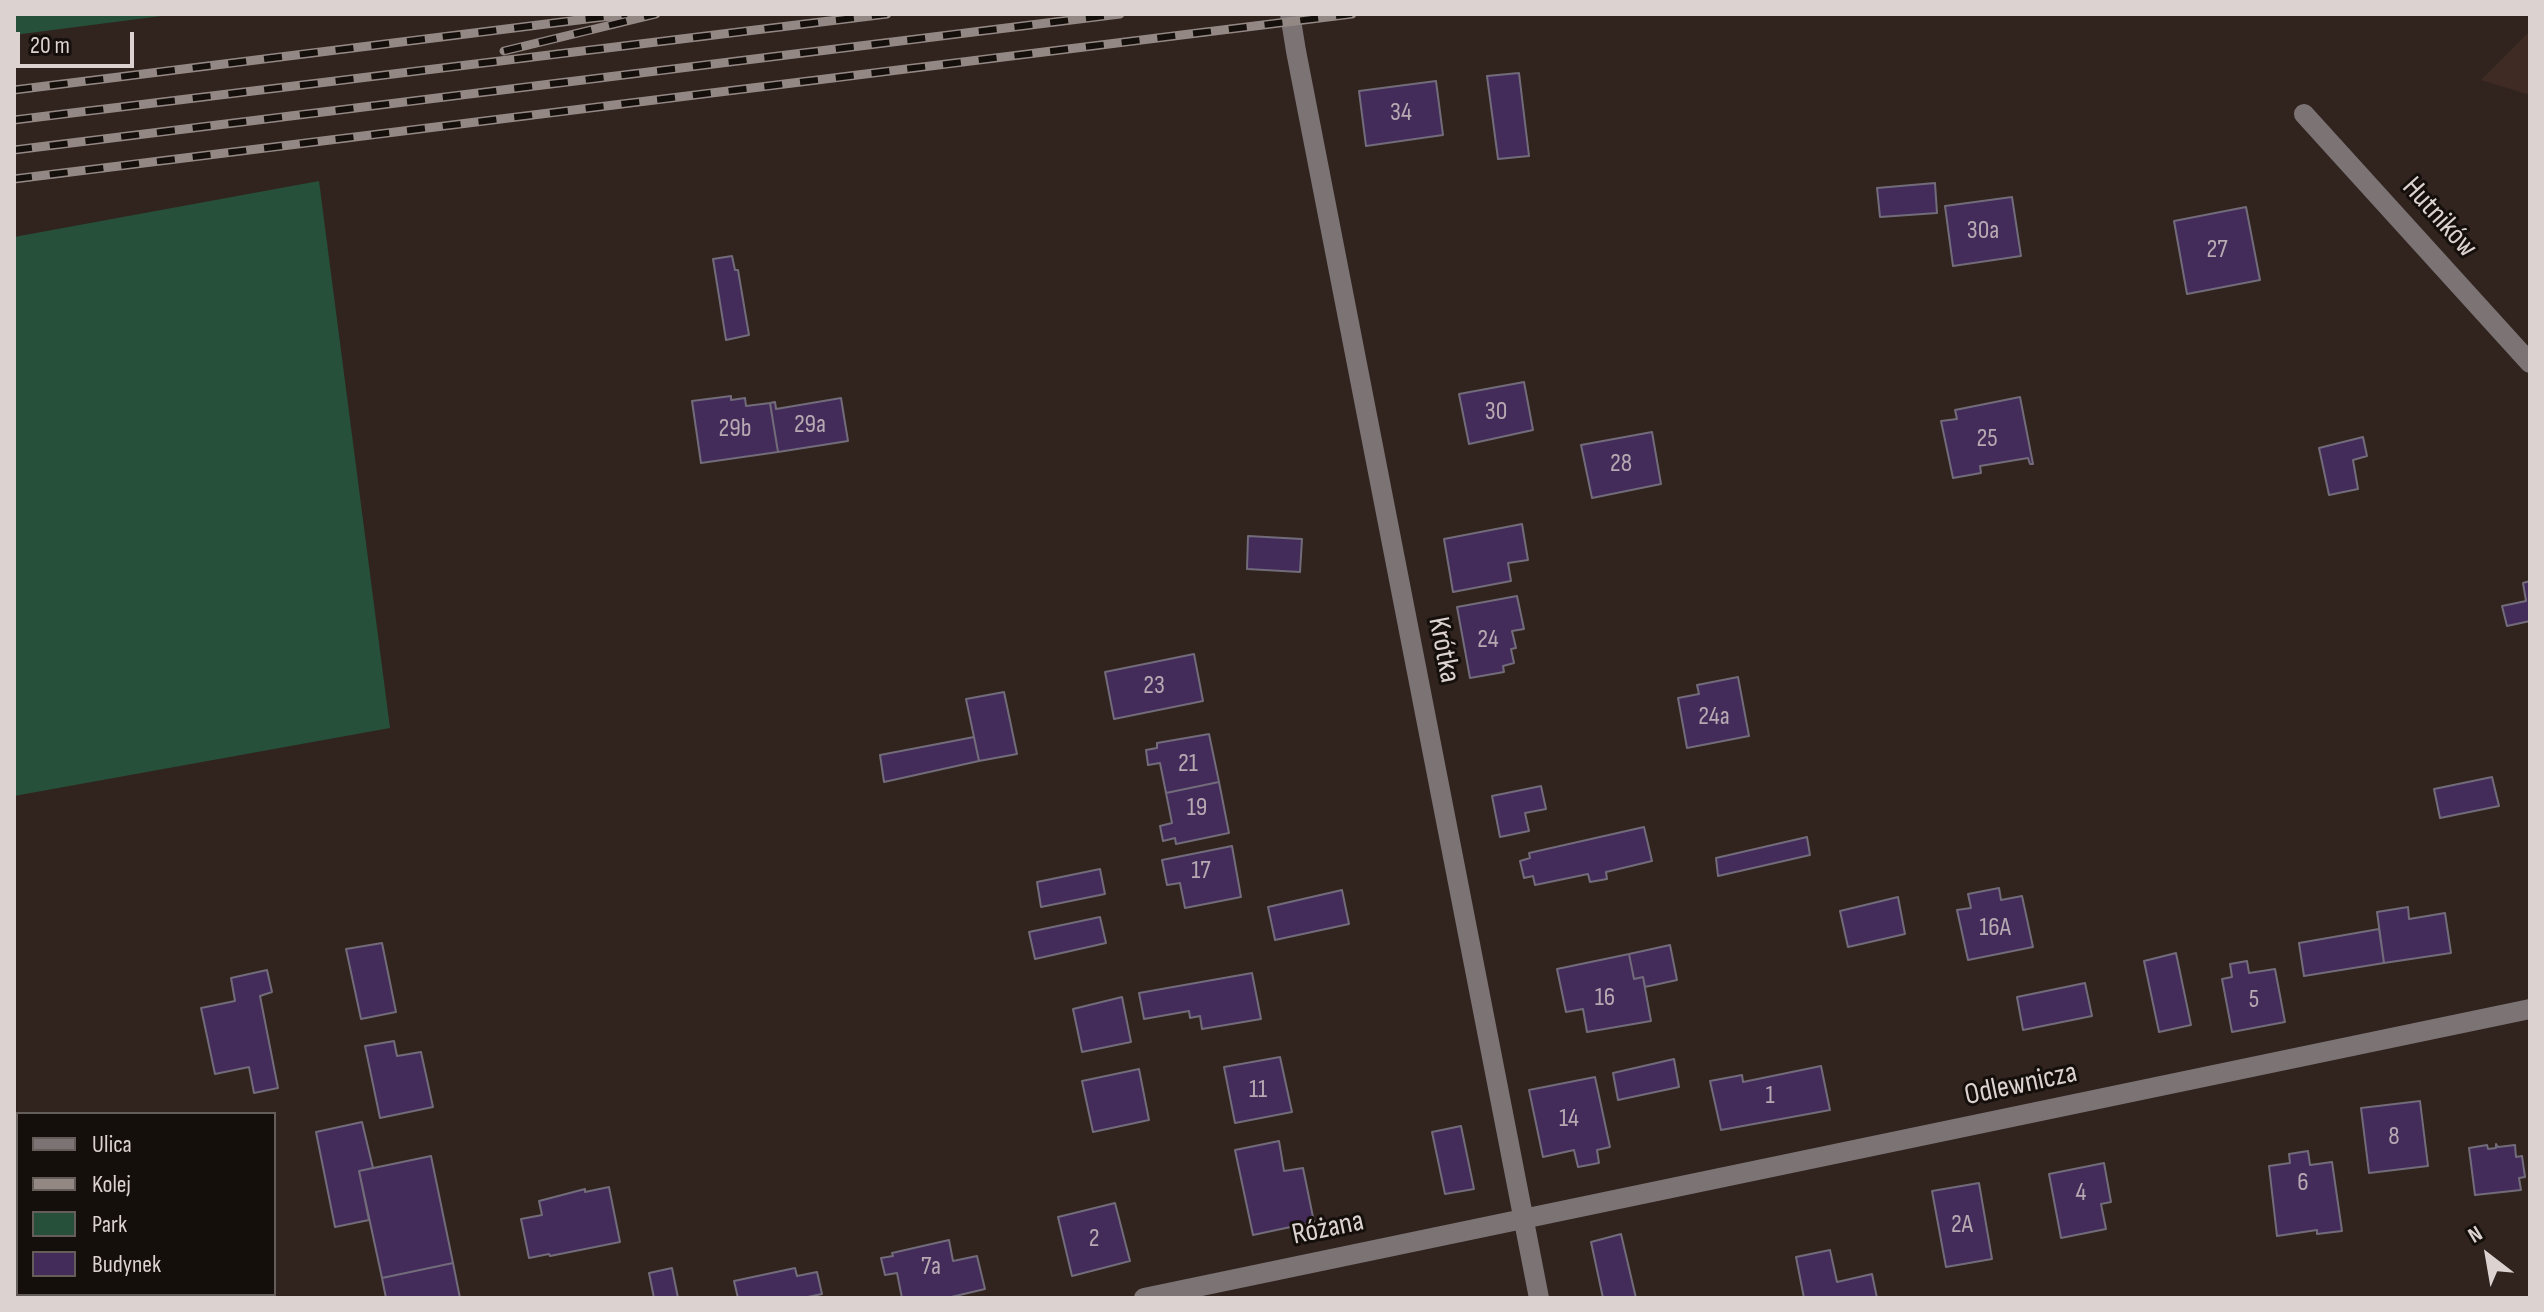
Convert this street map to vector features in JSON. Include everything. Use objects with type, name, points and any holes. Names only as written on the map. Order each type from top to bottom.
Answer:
[{"type":"street","name":"Krótka","points":[[1290,14],[1539,1298]]},
{"type":"street","name":"Hutników","points":[[2304,114],[2530,363]]},
{"type":"street","name":"Odlewnicza","points":[[1524,1219],[2530,1009]]},
{"type":"street","name":"Różana","points":[[1144,1298],[1524,1219]]},
{"type":"shaded area","points":[[2530,31],[2530,95],[2481,80]]},
{"type":"green space","points":[[14,14],[177,14],[14,35]]},
{"type":"green space","points":[[319,181],[390,728],[14,796],[14,237]]},
{"type":"building","points":[[1519,73],[1529,156],[1498,159],[1487,76]]},
{"type":"building","points":[[1436,81],[1443,135],[1366,146],[1359,91]]},
{"type":"building","points":[[1935,183],[1937,213],[1880,217],[1877,188]]},
{"type":"building","points":[[2012,197],[2021,256],[1953,266],[1945,206]]},
{"type":"building","points":[[2246,207],[2260,280],[2187,294],[2174,221]]},
{"type":"building","points":[[732,256],[735,270],[738,270],[749,335],[726,340],[713,259]]},
{"type":"building","points":[[1524,382],[1533,430],[1469,444],[1459,394]]},
{"type":"building","points":[[731,396],[731,400],[745,398],[746,406],[770,403],[778,452],[701,463],[692,401]]},
{"type":"building","points":[[2020,397],[2033,464],[2028,458],[1980,466],[1981,473],[1953,478],[1941,421],[1957,419],[1955,410]]},
{"type":"building","points":[[841,398],[848,441],[778,452],[770,403],[775,402],[776,409]]},
{"type":"building","points":[[1652,432],[1661,484],[1592,498],[1581,445]]},
{"type":"building","points":[[2363,437],[2367,456],[2353,460],[2358,489],[2329,495],[2319,448]]},
{"type":"building","points":[[1522,524],[1528,560],[1508,563],[1511,581],[1453,592],[1444,539]]},
{"type":"building","points":[[1248,536],[1302,539],[1300,572],[1247,569]]},
{"type":"building","points":[[2530,581],[2530,621],[2507,626],[2502,606],[2526,601],[2523,583]]},
{"type":"building","points":[[1517,596],[1524,629],[1512,631],[1516,648],[1511,649],[1514,663],[1503,666],[1504,672],[1470,678],[1457,607]]},
{"type":"building","points":[[1194,654],[1203,701],[1114,719],[1105,672]]},
{"type":"building","points":[[1738,677],[1749,736],[1687,748],[1678,698],[1699,694],[1697,685]]},
{"type":"building","points":[[1004,692],[1017,754],[979,761],[966,699]]},
{"type":"building","points":[[1209,734],[1219,782],[1166,793],[1160,763],[1148,765],[1146,750],[1157,748],[1157,743]]},
{"type":"building","points":[[974,737],[979,761],[884,782],[880,755]]},
{"type":"building","points":[[2492,777],[2499,806],[2440,818],[2434,789]]},
{"type":"building","points":[[1219,782],[1229,833],[1176,844],[1175,838],[1163,841],[1160,826],[1172,823],[1166,793]]},
{"type":"building","points":[[1541,786],[1546,809],[1525,813],[1529,831],[1500,837],[1492,796]]},
{"type":"building","points":[[1644,827],[1652,861],[1606,872],[1607,879],[1590,882],[1588,874],[1535,885],[1533,876],[1524,878],[1520,861],[1530,858],[1529,853]]},
{"type":"building","points":[[1807,837],[1810,855],[1718,876],[1716,858]]},
{"type":"building","points":[[1232,846],[1241,897],[1185,908],[1180,883],[1167,885],[1162,860]]},
{"type":"building","points":[[1100,869],[1105,894],[1041,907],[1037,882]]},
{"type":"building","points":[[1999,888],[2001,900],[2022,896],[2033,947],[1968,960],[1957,910],[1971,908],[1968,894]]},
{"type":"building","points":[[1342,890],[1349,924],[1275,940],[1268,907]]},
{"type":"building","points":[[1898,897],[1905,934],[1848,947],[1840,911]]},
{"type":"building","points":[[2408,907],[2409,919],[2445,913],[2451,953],[2384,963],[2377,912]]},
{"type":"building","points":[[1100,917],[1106,943],[1035,959],[1029,932]]},
{"type":"building","points":[[2379,929],[2384,963],[2304,976],[2299,943]]},
{"type":"building","points":[[382,943],[396,1012],[361,1019],[346,949]]},
{"type":"building","points":[[1670,945],[1677,980],[1645,987],[1643,977],[1634,979],[1629,954]]},
{"type":"building","points":[[2176,953],[2191,1025],[2159,1032],[2144,961]]},
{"type":"building","points":[[1629,954],[1634,979],[1643,977],[1651,1021],[1587,1032],[1583,1009],[1566,1012],[1557,969]]},
{"type":"building","points":[[2247,961],[2249,973],[2275,969],[2285,1022],[2232,1032],[2222,979],[2232,977],[2230,964]]},
{"type":"building","points":[[267,970],[272,992],[260,996],[278,1088],[254,1093],[249,1067],[215,1074],[201,1008],[235,1001],[231,978]]},
{"type":"building","points":[[1252,973],[1261,1019],[1202,1029],[1200,1016],[1190,1018],[1189,1011],[1144,1019],[1139,993]]},
{"type":"building","points":[[2085,983],[2092,1016],[2023,1030],[2017,997]]},
{"type":"building","points":[[1122,997],[1131,1042],[1082,1052],[1073,1009]]},
{"type":"building","points":[[394,1041],[397,1056],[421,1052],[433,1107],[380,1118],[365,1046]]},
{"type":"building","points":[[1280,1057],[1292,1112],[1235,1123],[1224,1067]]},
{"type":"building","points":[[1674,1059],[1679,1087],[1618,1100],[1613,1073]]},
{"type":"building","points":[[1821,1066],[1830,1110],[1721,1130],[1710,1081],[1742,1075],[1743,1082]]},
{"type":"building","points":[[1139,1069],[1149,1120],[1093,1132],[1082,1081]]},
{"type":"building","points":[[1595,1077],[1610,1147],[1597,1150],[1599,1163],[1578,1167],[1574,1150],[1543,1157],[1529,1090]]},
{"type":"building","points":[[2420,1101],[2428,1166],[2369,1173],[2361,1108]]},
{"type":"building","points":[[362,1122],[373,1168],[359,1171],[369,1220],[335,1227],[316,1132]]},
{"type":"building","points":[[1461,1126],[1474,1189],[1445,1194],[1432,1132]]},
{"type":"building","points":[[1279,1141],[1284,1171],[1303,1168],[1314,1222],[1253,1235],[1235,1150]]},
{"type":"building","points":[[2496,1144],[2498,1147],[2515,1145],[2516,1157],[2522,1156],[2525,1177],[2519,1178],[2521,1190],[2475,1195],[2469,1148],[2487,1145],[2488,1149],[2496,1148]]},
{"type":"building","points":[[2308,1151],[2310,1165],[2332,1162],[2342,1231],[2317,1234],[2317,1230],[2277,1236],[2269,1166],[2290,1163],[2289,1154]]},
{"type":"building","points":[[431,1156],[453,1263],[382,1278],[359,1171]]},
{"type":"building","points":[[2104,1163],[2111,1202],[2101,1204],[2106,1229],[2061,1238],[2049,1174]]},
{"type":"building","points":[[1979,1183],[1992,1259],[1946,1267],[1932,1191]]},
{"type":"building","points":[[609,1187],[620,1242],[529,1258],[521,1219],[542,1215],[539,1201],[585,1189],[585,1192]]},
{"type":"building","points":[[1115,1203],[1130,1261],[1072,1276],[1058,1217]]},
{"type":"building","points":[[1621,1234],[1636,1298],[1603,1298],[1591,1242]]},
{"type":"building","points":[[949,1240],[953,1261],[977,1256],[985,1289],[947,1298],[902,1298],[897,1273],[885,1275],[881,1258]]},
{"type":"building","points":[[1830,1250],[1837,1282],[1872,1274],[1877,1298],[1804,1298],[1796,1257]]},
{"type":"building","points":[[453,1263],[460,1298],[386,1298],[382,1278]]},
{"type":"building","points":[[672,1268],[678,1298],[654,1298],[649,1273]]},
{"type":"building","points":[[795,1268],[797,1276],[817,1272],[822,1294],[803,1298],[738,1298],[734,1281]]},
{"type":"building","points":[[108,1296],[146,1298],[108,1298]]},
{"type":"railway","points":[[14,90],[627,14]]},
{"type":"railway","points":[[504,51],[656,14]]},
{"type":"railway","points":[[14,120],[887,14]]},
{"type":"railway","points":[[14,150],[1120,14]]},
{"type":"railway","points":[[14,179],[1352,14]]}]
